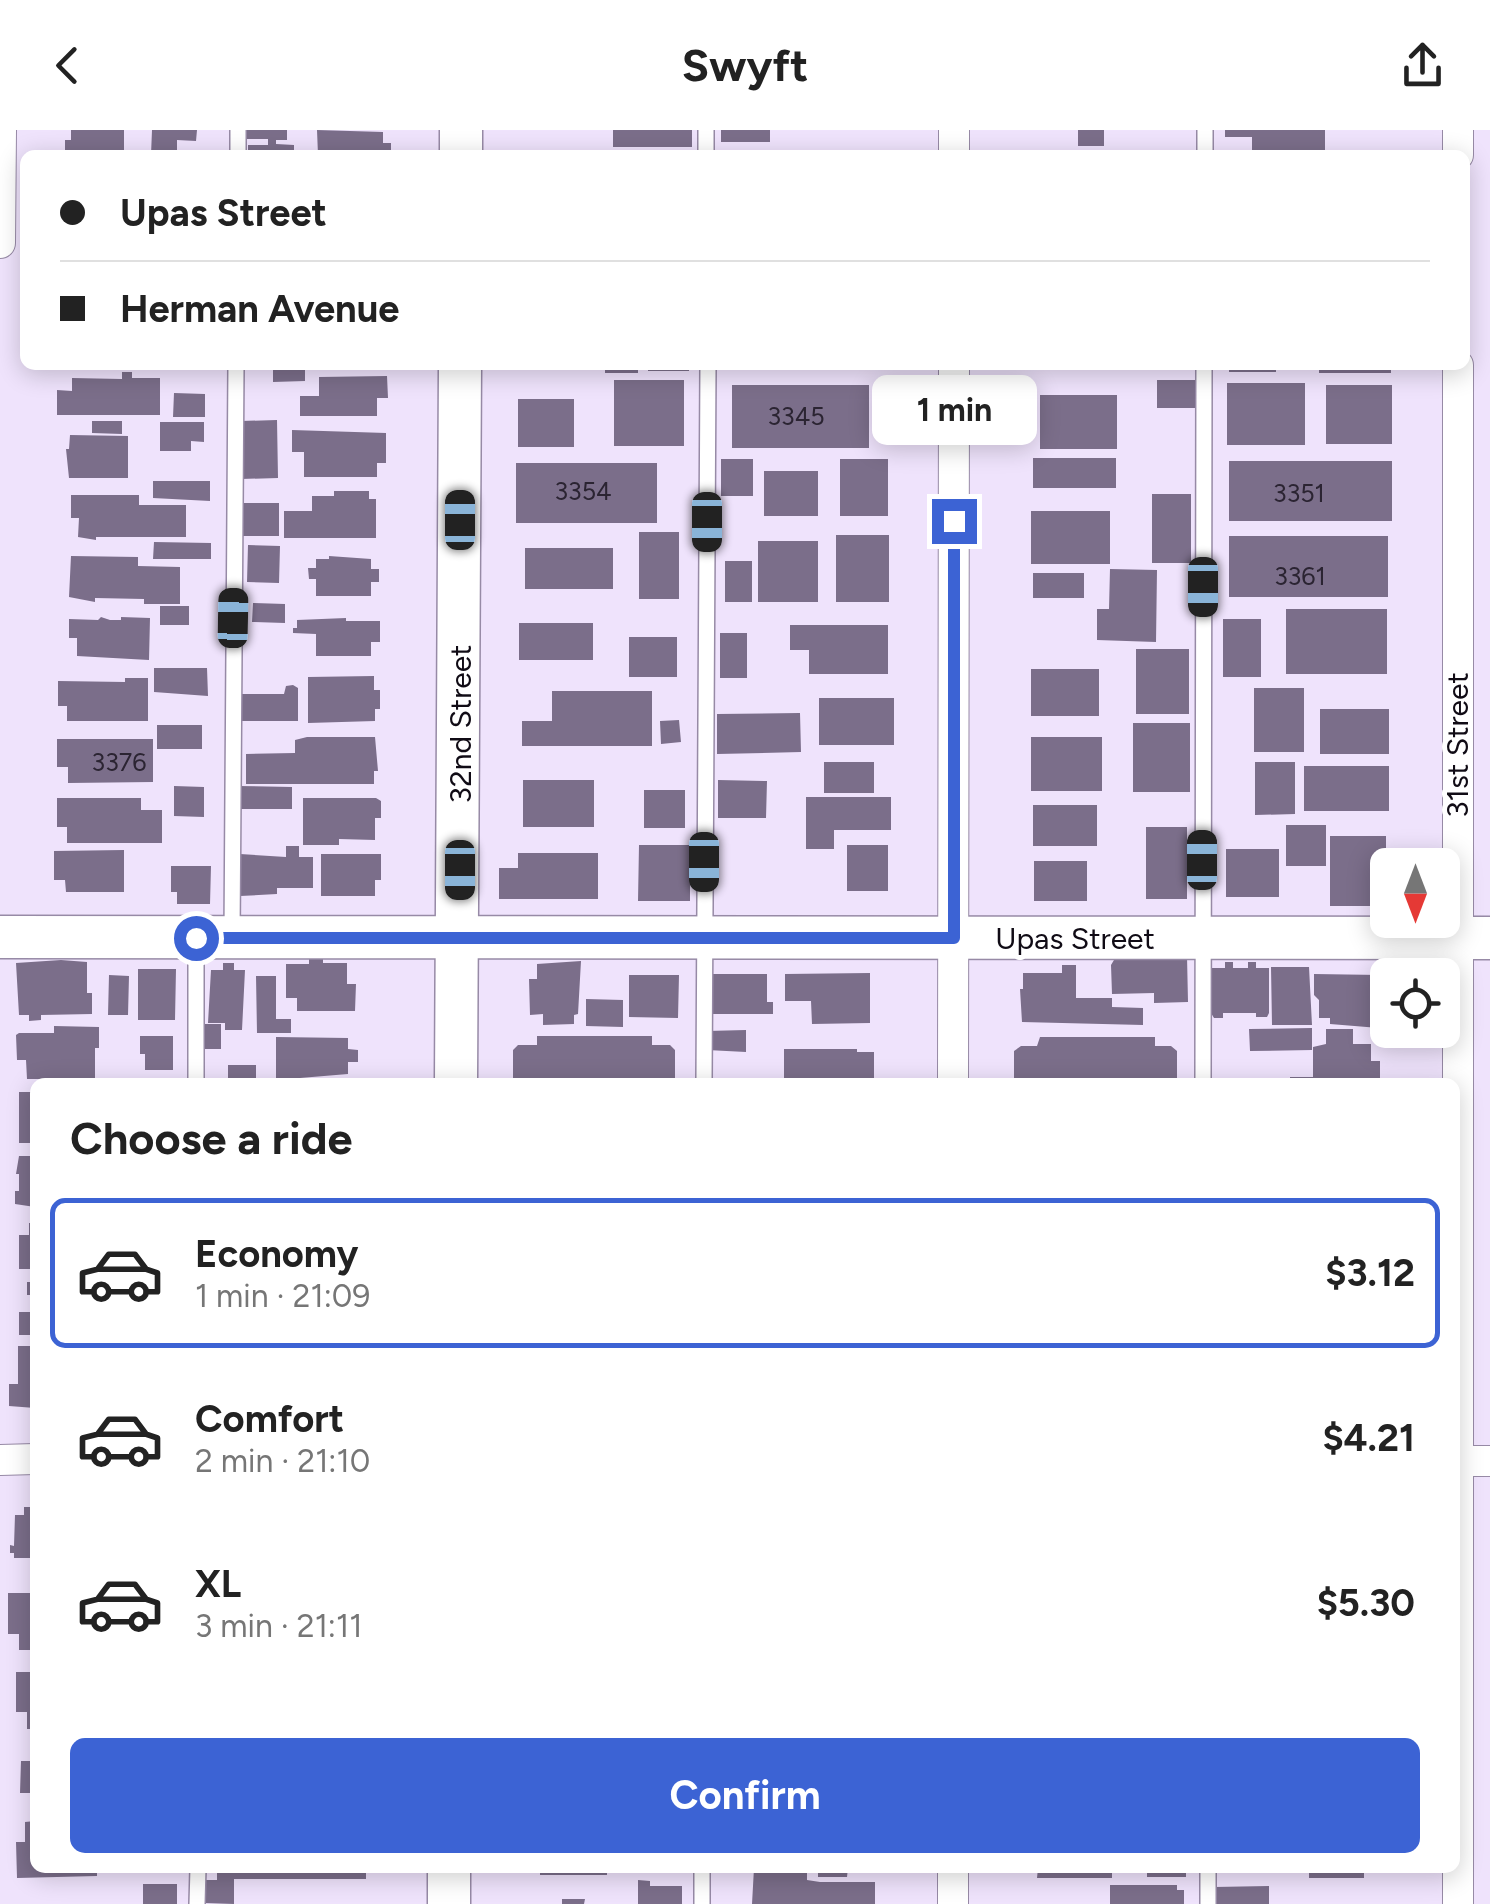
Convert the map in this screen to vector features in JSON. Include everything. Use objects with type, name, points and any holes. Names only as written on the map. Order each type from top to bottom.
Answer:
[{"type":"street","points":[[0,243],[1,130]]},
{"type":"street","name":"32nd Street","points":[[456,1078],[460,938],[460,370]]},
{"type":"street","points":[[952,1078],[954,370]]},
{"type":"street","name":"31st Street","points":[[1458,370],[1474,938],[1460,1345]]},
{"type":"street","name":"Upas Street","points":[[0,937],[1474,938]]},
{"type":"street","points":[[0,1460],[30,1460]]},
{"type":"street","points":[[1460,1461],[1490,1461]]},
{"type":"street","points":[[449,1873],[449,1904]]},
{"type":"street","points":[[953,1873],[953,1904]]},
{"type":"street","name":"31st Street","points":[[1458,1873],[1458,1904]]},
{"type":"lane","points":[[196,1078],[214,938],[236,370]]},
{"type":"lane","points":[[704,1078],[708,370]]},
{"type":"lane","points":[[1202,1078],[1204,370]]},
{"type":"lane","points":[[198,1873],[198,1904]]},
{"type":"lane","points":[[702,1873],[702,1904]]},
{"type":"lane","points":[[1208,1873],[1208,1904]]},
{"type":"building","points":[[71,130],[124,130],[124,150],[65,150],[65,140],[71,140]]},
{"type":"building","points":[[152,130],[197,130],[196,141],[177,140],[177,150],[151,150]]},
{"type":"building","points":[[242,130],[287,130],[287,140],[276,140],[276,144],[294,145],[294,150],[248,150],[248,145],[268,145],[268,139],[242,139]]},
{"type":"building","points":[[317,130],[383,132],[383,143],[391,143],[391,150],[318,150]]},
{"type":"building","points":[[613,130],[692,130],[692,147],[613,147]]},
{"type":"building","points":[[721,130],[770,130],[770,142],[721,142]]},
{"type":"building","points":[[1078,130],[1104,130],[1104,146],[1078,146]]},
{"type":"building","points":[[1225,130],[1325,130],[1325,150],[1252,150],[1252,137],[1225,137]]},
{"type":"building","points":[[273,370],[305,370],[305,381],[273,382]]},
{"type":"building","points":[[605,370],[638,370],[638,373]]},
{"type":"building","points":[[1229,370],[1276,370],[1276,372]]},
{"type":"building","points":[[1319,370],[1391,370],[1391,373]]},
{"type":"building","points":[[122,372],[132,372],[132,378],[160,378],[160,415],[57,415],[57,390],[72,391],[72,378],[122,379]]},
{"type":"building","points":[[387,376],[388,398],[377,398],[377,416],[300,416],[300,396],[319,396],[319,377]]},
{"type":"building","points":[[614,380],[684,380],[684,446],[614,446]]},
{"type":"building","points":[[1157,380],[1195,380],[1195,408],[1157,408]]},
{"type":"building","points":[[1227,383],[1305,383],[1305,445],[1227,445]]},
{"type":"building","points":[[732,385],[869,385],[869,448],[732,448]]},
{"type":"building","points":[[1326,385],[1392,385],[1392,444],[1326,444]]},
{"type":"building","points":[[174,393],[205,394],[205,417],[173,417]]},
{"type":"building","points":[[1040,395],[1117,395],[1117,449],[1040,449]]},
{"type":"building","points":[[518,399],[574,399],[574,447],[518,447]]},
{"type":"building","points":[[277,420],[278,478],[241,479],[241,421]]},
{"type":"building","points":[[92,421],[122,421],[122,434],[92,433]]},
{"type":"building","points":[[160,422],[204,422],[204,442],[191,441],[191,451],[160,451]]},
{"type":"building","points":[[292,430],[386,433],[386,463],[377,463],[377,477],[304,477],[304,452],[292,452]]},
{"type":"building","points":[[70,435],[128,436],[128,478],[69,478],[66,449]]},
{"type":"building","points":[[1033,458],[1116,458],[1116,488],[1033,488]]},
{"type":"building","points":[[721,459],[753,459],[753,496],[721,496]]},
{"type":"building","points":[[840,459],[888,459],[888,516],[840,516]]},
{"type":"building","points":[[1229,461],[1392,461],[1392,521],[1229,521]]},
{"type":"building","points":[[516,463],[657,463],[657,523],[516,523]]},
{"type":"building","points":[[764,471],[818,471],[818,516],[764,516]]},
{"type":"building","points":[[153,481],[210,481],[210,501],[153,498]]},
{"type":"building","points":[[334,491],[369,491],[369,499],[376,499],[376,538],[284,538],[284,511],[312,511],[312,496],[334,496]]},
{"type":"building","points":[[1152,494],[1191,494],[1191,563],[1152,563]]},
{"type":"building","points":[[71,495],[139,495],[139,505],[186,505],[186,537],[78,537],[79,518],[71,518]]},
{"type":"building","points":[[242,503],[279,503],[279,536],[241,536]]},
{"type":"building","points":[[1031,511],[1110,511],[1110,564],[1031,564]]},
{"type":"building","points":[[639,532],[679,532],[679,599],[639,599]]},
{"type":"building","points":[[836,535],[889,535],[889,602],[836,602]]},
{"type":"building","points":[[1229,536],[1388,536],[1388,597],[1229,597]]},
{"type":"building","points":[[758,541],[818,541],[818,602],[758,602]]},
{"type":"building","points":[[154,542],[211,543],[211,559],[153,559]]},
{"type":"building","points":[[248,545],[280,546],[279,583],[247,582]]},
{"type":"building","points":[[525,548],[613,548],[613,589],[525,589]]},
{"type":"building","points":[[71,556],[138,557],[138,566],[180,567],[180,604],[144,604],[144,599],[95,598],[95,602],[69,597]]},
{"type":"building","points":[[316,559],[371,559],[371,569],[379,569],[379,582],[371,582],[371,596],[316,596],[316,579],[309,579],[308,568],[316,568]]},
{"type":"building","points":[[725,561],[752,561],[752,602],[725,602]]},
{"type":"building","points":[[1110,569],[1157,570],[1156,642],[1097,640],[1097,609],[1109,609]]},
{"type":"building","points":[[1033,573],[1084,573],[1084,598],[1033,598]]},
{"type":"building","points":[[253,603],[285,604],[285,623],[252,622]]},
{"type":"building","points":[[160,606],[189,606],[189,625],[160,625]]},
{"type":"building","points":[[1286,609],[1387,609],[1387,674],[1286,674]]},
{"type":"building","points":[[150,618],[149,660],[77,656],[77,638],[69,638],[69,619]]},
{"type":"building","points":[[1223,619],[1261,619],[1261,677],[1223,677]]},
{"type":"building","points":[[297,620],[380,621],[380,642],[371,642],[371,656],[316,656],[316,634],[293,633]]},
{"type":"building","points":[[519,623],[593,623],[593,660],[519,660]]},
{"type":"building","points":[[790,625],[888,625],[888,674],[809,674],[809,650],[790,650]]},
{"type":"building","points":[[720,633],[747,633],[747,678],[720,678]]},
{"type":"building","points":[[629,637],[677,637],[677,677],[629,677]]},
{"type":"building","points":[[1136,649],[1189,649],[1189,714],[1136,714]]},
{"type":"building","points":[[154,668],[207,668],[208,696],[154,692]]},
{"type":"building","points":[[1031,669],[1099,669],[1099,716],[1031,716]]},
{"type":"building","points":[[374,676],[374,690],[380,690],[380,709],[375,709],[375,721],[308,723],[308,677]]},
{"type":"building","points":[[125,678],[148,678],[148,721],[67,721],[67,706],[58,706],[58,681],[125,682]]},
{"type":"building","points":[[286,686],[298,688],[298,721],[237,721],[237,694],[284,694]]},
{"type":"building","points":[[1254,688],[1304,688],[1304,752],[1254,752]]},
{"type":"building","points":[[552,691],[652,691],[652,746],[522,746],[522,721],[552,721]]},
{"type":"building","points":[[819,698],[894,698],[894,745],[819,745]]},
{"type":"building","points":[[1320,709],[1389,709],[1389,754],[1320,754]]},
{"type":"building","points":[[800,713],[801,752],[717,754],[717,714]]},
{"type":"building","points":[[679,720],[681,742],[661,744],[660,721]]},
{"type":"building","points":[[1133,723],[1190,723],[1190,792],[1133,792]]},
{"type":"building","points":[[157,725],[202,725],[202,749],[157,749]]},
{"type":"building","points":[[375,737],[378,771],[374,771],[374,784],[246,784],[246,754],[295,753],[295,740]]},
{"type":"building","points":[[1031,737],[1102,737],[1102,791],[1031,791]]},
{"type":"building","points":[[57,739],[153,739],[153,782],[68,783],[68,767],[57,767]]},
{"type":"building","points":[[824,762],[874,762],[874,793],[824,793]]},
{"type":"building","points":[[1255,762],[1295,762],[1295,814],[1255,815]]},
{"type":"building","points":[[1304,766],[1389,766],[1389,811],[1304,811]]},
{"type":"building","points":[[523,780],[594,780],[594,827],[523,827]]},
{"type":"building","points":[[718,780],[767,781],[766,818],[718,818]]},
{"type":"building","points":[[174,786],[204,787],[204,817],[174,816]]},
{"type":"building","points":[[237,786],[292,787],[292,809],[237,809]]},
{"type":"building","points":[[644,790],[685,790],[685,828],[644,828]]},
{"type":"building","points":[[806,797],[891,797],[891,830],[834,830],[834,849],[806,849]]},
{"type":"building","points":[[57,798],[141,798],[141,810],[162,810],[162,843],[67,843],[67,827],[57,827]]},
{"type":"building","points":[[303,798],[376,798],[381,801],[381,818],[375,818],[375,840],[339,839],[339,845],[303,845]]},
{"type":"building","points":[[1033,805],[1097,805],[1097,846],[1033,846]]},
{"type":"building","points":[[1286,825],[1326,825],[1326,866],[1286,866]]},
{"type":"building","points":[[1146,827],[1187,827],[1187,899],[1146,899]]},
{"type":"building","points":[[1330,836],[1386,836],[1386,848],[1370,848],[1370,906],[1330,906]]},
{"type":"building","points":[[639,845],[690,845],[690,901],[638,901]]},
{"type":"building","points":[[847,845],[888,845],[888,891],[847,891]]},
{"type":"building","points":[[286,846],[299,846],[299,857],[313,857],[313,888],[277,888],[277,894],[240,896],[240,854],[286,857]]},
{"type":"building","points":[[1226,849],[1279,849],[1279,897],[1226,897]]},
{"type":"building","points":[[124,850],[124,892],[66,892],[65,880],[54,880],[54,851]]},
{"type":"building","points":[[518,853],[598,853],[598,899],[499,899],[499,868],[518,868]]},
{"type":"building","points":[[321,854],[381,854],[381,880],[375,880],[375,896],[321,896]]},
{"type":"building","points":[[1034,861],[1087,861],[1087,901],[1034,901]]},
{"type":"building","points":[[171,866],[211,866],[210,904],[177,904],[177,892],[171,892]]},
{"type":"building","points":[[1187,956],[1188,1002],[1154,1003],[1154,993],[1112,994],[1114,960]]},
{"type":"building","points":[[309,958],[323,958],[323,963],[347,963],[347,984],[356,984],[355,1011],[297,1011],[297,998],[286,998],[286,964],[309,964]]},
{"type":"building","points":[[581,961],[574,1024],[543,1025],[543,1014],[530,1015],[529,979],[537,979],[537,964]]},
{"type":"building","points":[[87,962],[92,1014],[41,1015],[41,1020],[29,1021],[29,1015],[19,1015],[16,963]]},
{"type":"building","points":[[1225,962],[1233,962],[1233,968],[1248,968],[1248,962],[1256,962],[1256,968],[1269,968],[1267,1017],[1223,1013],[1223,1018],[1214,1018],[1211,968],[1225,968]]},
{"type":"building","points":[[223,963],[234,963],[234,970],[245,970],[242,1030],[225,1030],[225,1023],[208,1023],[211,970],[223,970]]},
{"type":"building","points":[[1062,965],[1076,965],[1076,998],[1112,998],[1112,1007],[1143,1008],[1143,1025],[1022,1022],[1023,973],[1062,973]]},
{"type":"building","points":[[1271,967],[1309,967],[1312,1025],[1272,1025]]},
{"type":"building","points":[[138,969],[176,969],[175,1020],[138,1020]]},
{"type":"building","points":[[870,973],[870,1023],[812,1024],[811,1001],[785,1001],[785,974]]},
{"type":"building","points":[[713,974],[767,974],[767,1002],[773,1002],[773,1014],[713,1014]]},
{"type":"building","points":[[1314,974],[1370,975],[1370,1027],[1330,1024],[1330,1018],[1319,1018],[1319,1000],[1314,995]]},
{"type":"building","points":[[109,975],[129,976],[128,1015],[108,1015]]},
{"type":"building","points":[[629,975],[679,975],[678,1018],[629,1017]]},
{"type":"building","points":[[256,976],[276,976],[276,1019],[291,1019],[291,1033],[257,1033]]},
{"type":"building","points":[[586,999],[623,1000],[623,1027],[586,1026]]},
{"type":"building","points":[[205,1024],[221,1024],[221,1049],[205,1049]]},
{"type":"building","points":[[54,1026],[99,1027],[95,1078],[27,1079],[26,1060],[17,1060],[16,1035],[54,1033]]},
{"type":"building","points":[[1312,1028],[1312,1050],[1250,1051],[1249,1029]]},
{"type":"building","points":[[1326,1029],[1353,1029],[1353,1044],[1370,1044],[1371,1061],[1380,1061],[1380,1078],[1290,1078],[1313,1077],[1313,1047],[1326,1044]]},
{"type":"building","points":[[746,1030],[746,1052],[707,1050],[707,1031]]},
{"type":"building","points":[[140,1036],[173,1036],[173,1070],[145,1070]]},
{"type":"building","points":[[537,1036],[652,1036],[652,1045],[670,1045],[675,1050],[675,1078],[513,1078],[513,1050],[518,1045],[537,1045]]},
{"type":"building","points":[[276,1037],[348,1038],[348,1049],[358,1050],[358,1062],[348,1062],[348,1074],[276,1078]]},
{"type":"building","points":[[1040,1037],[1155,1037],[1155,1046],[1171,1046],[1177,1051],[1177,1078],[1014,1078],[1014,1051],[1021,1046],[1037,1046]]},
{"type":"building","points":[[784,1049],[874,1052],[874,1078],[784,1078]]},
{"type":"building","points":[[228,1065],[256,1065],[256,1078],[228,1078]]},
{"type":"building","points":[[19,1092],[30,1092],[30,1143],[19,1143]]},
{"type":"building","points":[[19,1156],[30,1156],[30,1206],[15,1204],[15,1191],[19,1191]]},
{"type":"building","points":[[30,1223],[30,1269],[19,1269],[19,1235],[29,1235]]},
{"type":"building","points":[[19,1312],[30,1312],[30,1335],[19,1335]]},
{"type":"building","points":[[18,1346],[30,1346],[30,1408],[9,1406],[9,1384],[18,1384]]},
{"type":"building","points":[[24,1507],[30,1507],[30,1558],[14,1558],[10,1545],[14,1546],[15,1515],[24,1515]]},
{"type":"building","points":[[8,1593],[30,1593],[30,1650],[19,1650],[19,1634],[8,1634]]},
{"type":"building","points":[[16,1672],[30,1672],[30,1729],[27,1712],[16,1712]]},
{"type":"building","points":[[21,1761],[30,1761],[30,1793],[20,1793]]},
{"type":"building","points":[[25,1822],[30,1822],[30,1873],[97,1876],[17,1878],[16,1842],[25,1842]]},
{"type":"building","points":[[217,1873],[366,1873],[366,1879],[234,1879],[234,1904],[204,1903],[204,1880],[217,1880]]},
{"type":"building","points":[[540,1873],[607,1873],[607,1875]]},
{"type":"building","points":[[754,1873],[807,1873],[807,1880],[820,1882],[875,1882],[875,1904],[752,1904]]},
{"type":"building","points":[[818,1873],[847,1873],[847,1877],[818,1877]]},
{"type":"building","points":[[1038,1873],[1112,1873],[1112,1878],[1037,1878]]},
{"type":"building","points":[[1147,1873],[1186,1873],[1186,1877],[1147,1877]]},
{"type":"building","points":[[1309,1873],[1364,1873],[1364,1878],[1309,1878]]},
{"type":"building","points":[[638,1880],[650,1881],[650,1886],[682,1886],[682,1904],[638,1904]]},
{"type":"building","points":[[143,1884],[177,1884],[177,1904],[143,1904]]},
{"type":"building","points":[[1110,1885],[1177,1885],[1177,1890],[1184,1890],[1184,1904],[1110,1904]]},
{"type":"building","points":[[1269,1886],[1269,1904],[1214,1904],[1214,1887]]},
{"type":"building","points":[[562,1899],[585,1899],[584,1904],[562,1904]]},
{"type":"route","points":[[196,938],[954,938],[954,521]]}]
